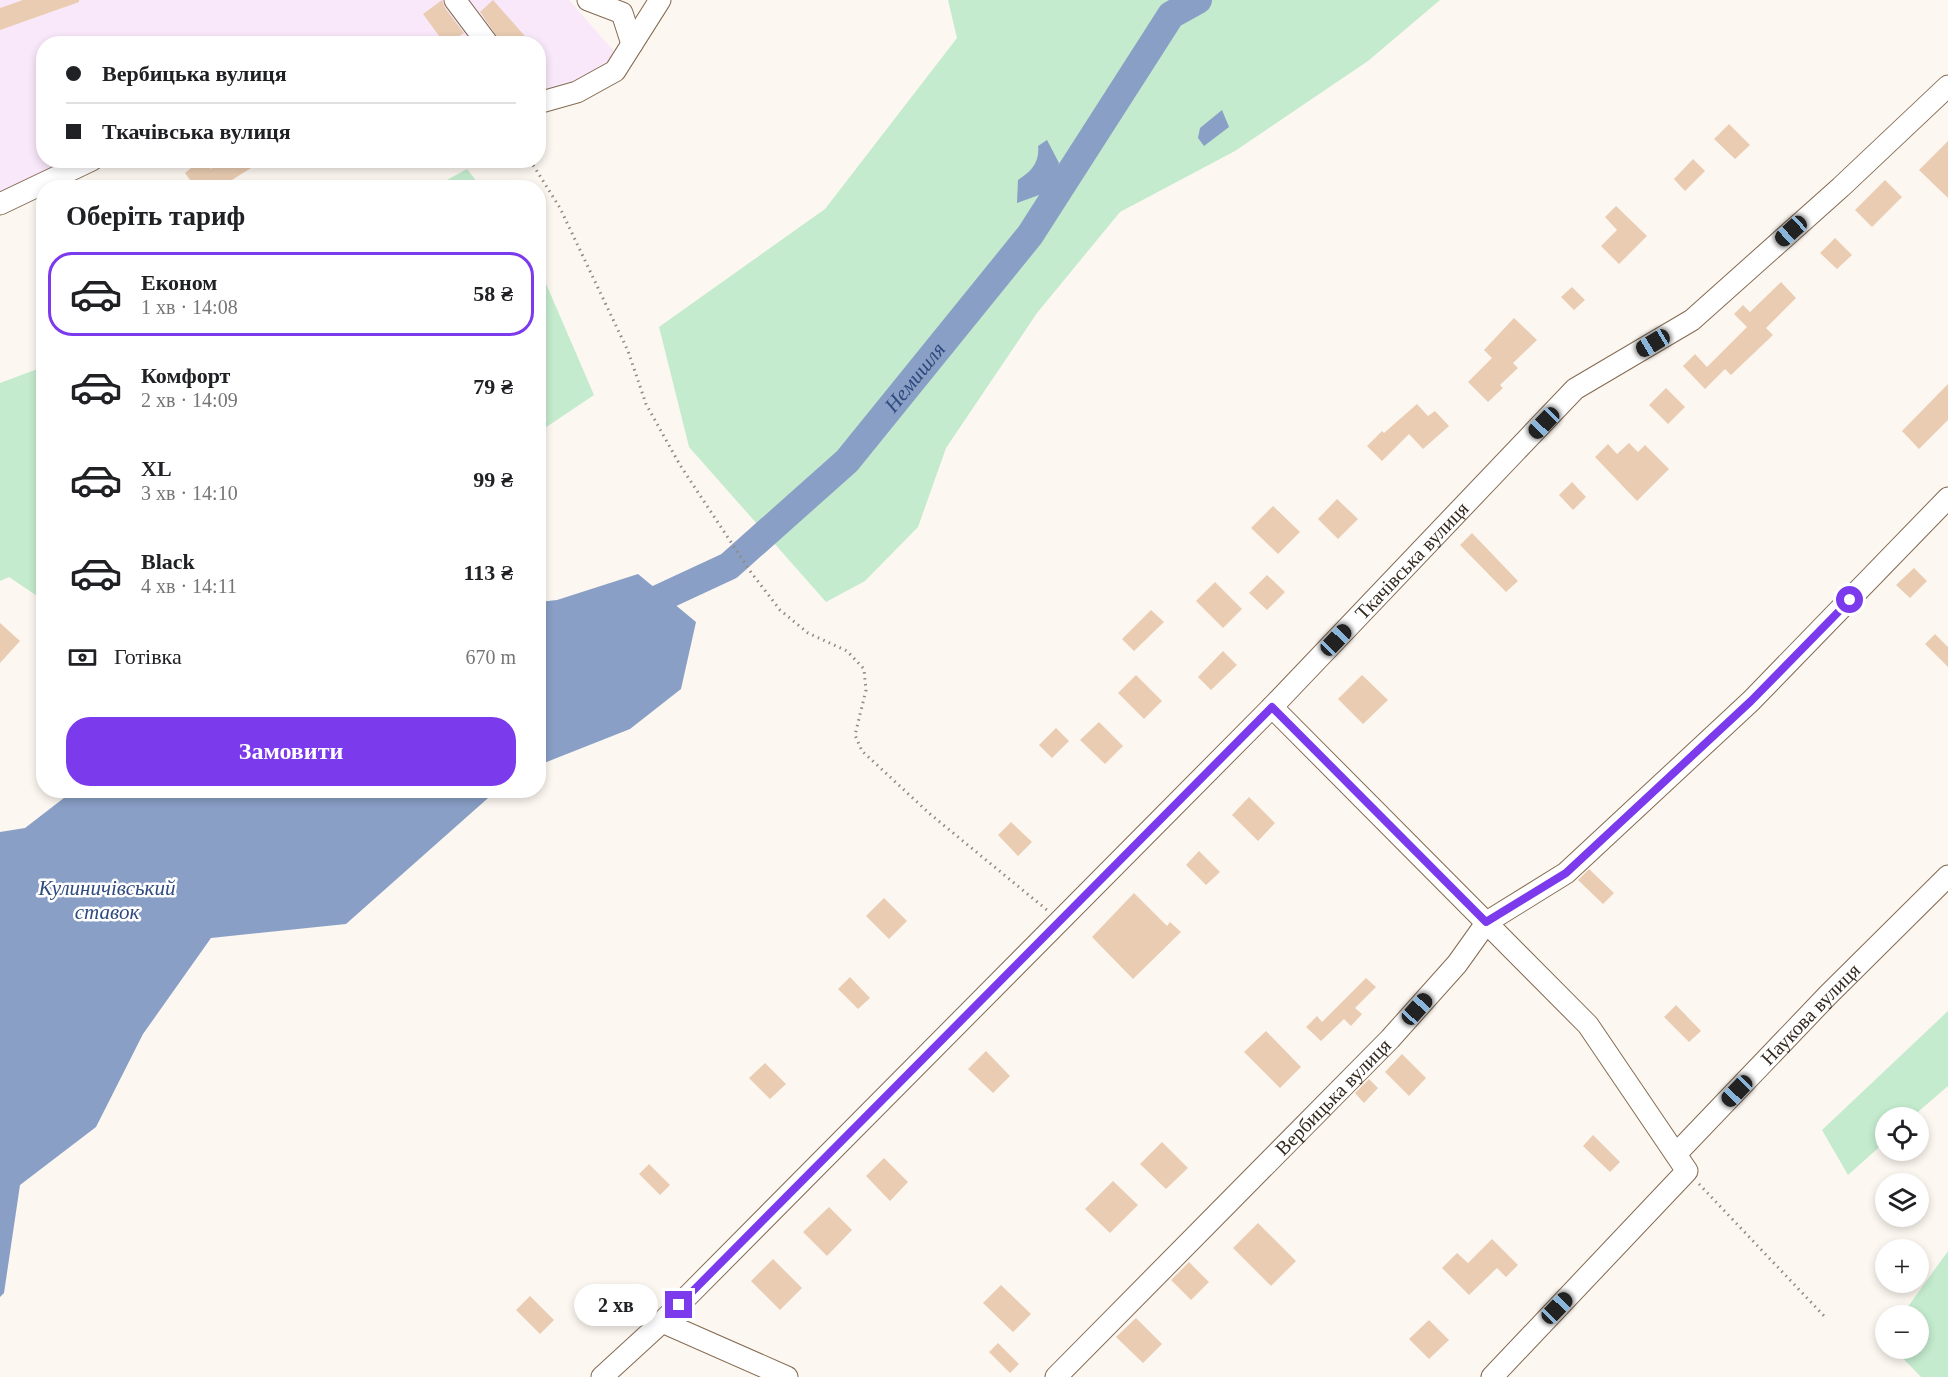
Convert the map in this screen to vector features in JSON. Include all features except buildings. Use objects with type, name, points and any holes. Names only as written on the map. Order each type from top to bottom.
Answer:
[{"type":"street","points":[[455,0],[482,36]]},
{"type":"street","points":[[588,0],[622,13],[632,44]]},
{"type":"street","points":[[546,101],[577,92],[615,71],[660,0]]},
{"type":"street","points":[[468,19],[471,36]]},
{"type":"street","name":"Ткачівська вулиця","points":[[602,1377],[662,1322],[1272,707],[1575,389],[1692,320],[1841,187],[1948,86]]},
{"type":"street","points":[[50,180],[75,168]]},
{"type":"street","points":[[0,204],[36,187]]},
{"type":"street","name":"Вербицька вулиця","points":[[1056,1377],[1390,1040],[1457,964],[1486,922],[1566,873],[1751,701],[1948,498]]},
{"type":"street","points":[[1272,707],[1588,1025],[1682,1163]]},
{"type":"street","name":"Наукова вулиця","points":[[1492,1377],[1828,995],[1948,876]]},
{"type":"street","points":[[662,1322],[787,1377]]},
{"type":"path","points":[[546,186],[560,208],[628,351],[646,404],[680,465],[750,571],[780,610],[808,633],[847,651],[864,669],[866,690],[855,735],[862,751],[930,814],[1046,909],[1058,922]]},
{"type":"path","points":[[1682,1163],[1826,1318]]},
{"type":"shaded area","points":[[0,0],[569,0],[619,57],[574,87],[546,91],[546,36],[36,36],[36,168],[66,168],[0,197]]},
{"type":"green space","points":[[948,0],[1440,0],[1368,61],[1235,151],[1120,212],[1037,313],[946,448],[918,527],[865,581],[826,602],[689,447],[659,327],[825,209],[957,38]]},
{"type":"green space","points":[[467,169],[476,180],[447,180]]},
{"type":"green space","points":[[546,284],[594,395],[546,427]]},
{"type":"green space","points":[[36,370],[36,595],[9,577],[0,581],[0,383]]},
{"type":"green space","points":[[1948,1011],[1948,1086],[1924,1107],[1875,1107],[1875,1151],[1848,1175],[1822,1130]]},
{"type":"green space","points":[[1948,1251],[1948,1377],[1921,1377],[1904,1359],[1929,1359],[1929,1305],[1909,1305],[1918,1293],[1929,1293],[1929,1277]]},
{"type":"water","points":[[1222,110],[1229,127],[1204,146],[1198,138],[1200,128]]},
{"type":"water","points":[[1047,140],[1059,163],[1050,191],[1017,203],[1018,180],[1034,166],[1038,157],[1038,146]]},
{"type":"water","points":[[638,574],[696,622],[681,689],[630,729],[546,762],[546,601],[557,600]]},
{"type":"water","name":"Кулиничівський ставок","points":[[64,798],[488,798],[346,924],[211,938],[143,1034],[96,1127],[20,1185],[4,1293],[0,1297],[0,832],[25,828]]},
{"type":"waterway","name":"Немишля","points":[[630,612],[729,566],[847,461],[1030,235],[1171,15],[1198,0]]},
{"type":"route","points":[[679,1305],[1272,707],[1486,922],[1566,873],[1751,701],[1850,600]]}]
